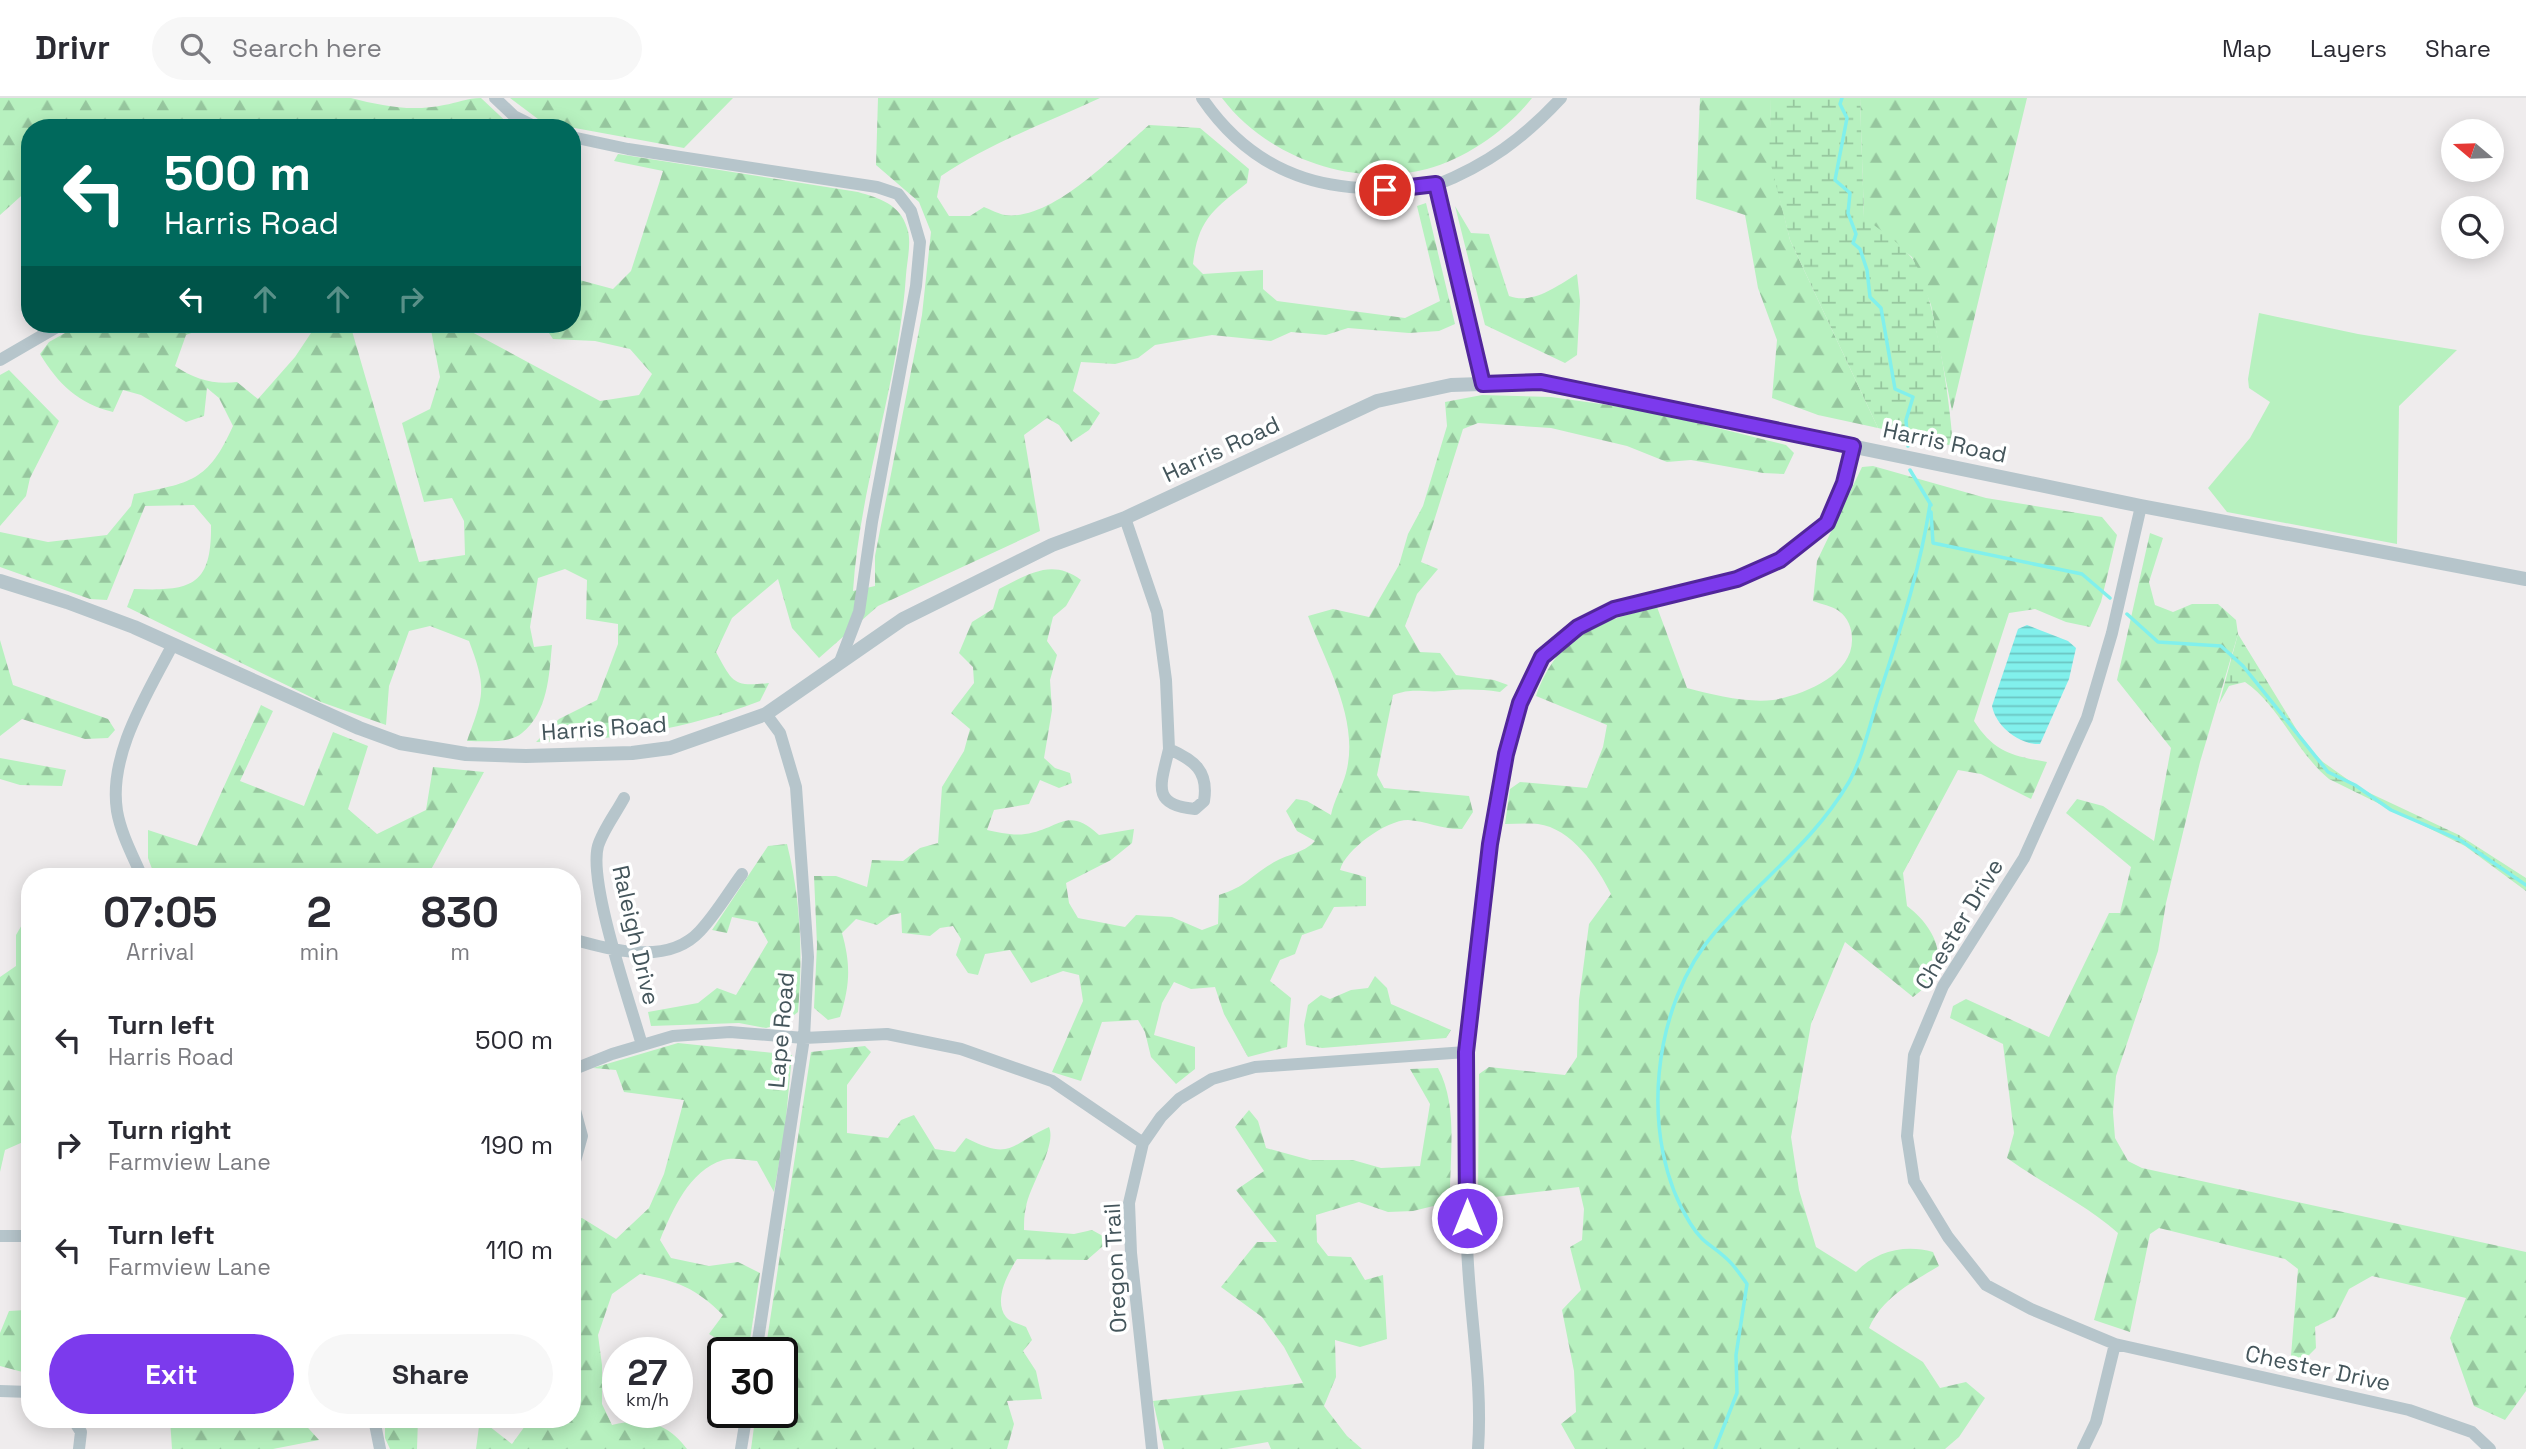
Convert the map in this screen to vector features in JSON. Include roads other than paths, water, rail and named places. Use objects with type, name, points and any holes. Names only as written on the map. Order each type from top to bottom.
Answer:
[{"type":"street","points":[[495,98],[520,119]]},
{"type":"street","points":[[1202,98],[1226,131],[1270,165],[1287,173],[1350,188],[1385,190],[1436,184],[1466,173],[1520,140],[1561,98]]},
{"type":"street","points":[[581,139],[628,149],[877,187],[898,194],[911,211],[920,242],[916,286],[872,522],[859,612],[841,659]]},
{"type":"street","points":[[1436,184],[1483,384]]},
{"type":"street","points":[[0,360],[46,333]]},
{"type":"street","name":"Harris Road","points":[[0,581],[67,602],[173,644],[359,728],[400,743],[466,754],[526,756],[632,753],[670,748],[766,715],[841,659],[903,619],[1052,545],[1125,518],[1377,401],[1451,385],[1541,382],[2141,506],[2526,579]]},
{"type":"street","points":[[1478,1449],[1481,1405],[1468,1258],[1466,1052],[1490,844],[1506,754],[1520,703],[1542,657],[1578,627],[1614,609],[1737,579],[1780,560],[1827,523],[1844,483],[1853,446]]},
{"type":"street","name":"Chester Drive","points":[[2141,506],[2112,633],[2087,718],[2024,858],[1938,997],[1914,1055],[1907,1136],[1914,1181],[1948,1237],[1986,1285],[2031,1309],[2115,1344],[2409,1410],[2472,1432],[2490,1449]]},
{"type":"street","points":[[1125,518],[1157,612],[1166,680],[1168,749],[1161,793],[1166,802],[1176,807],[1195,809],[1204,801],[1205,778],[1190,758],[1168,749]]},
{"type":"street","points":[[139,868],[117,809],[117,776],[135,721],[173,644]]},
{"type":"street","name":"Lape Road","points":[[758,1337],[804,1038],[808,957],[796,787],[780,733],[766,715]]},
{"type":"street","name":"Raleigh Drive","points":[[624,798],[598,845],[595,867],[614,951],[642,1045]]},
{"type":"street","points":[[581,942],[614,951],[664,950],[686,942],[699,932],[742,874]]},
{"type":"street","points":[[581,1067],[673,1036],[730,1032],[804,1038],[887,1034],[961,1049],[1052,1081],[1143,1143]]},
{"type":"street","name":"Oregon Trail","points":[[1152,1449],[1129,1203],[1143,1143],[1161,1117],[1179,1099],[1212,1079],[1255,1067],[1466,1052]]},
{"type":"street","points":[[0,1236],[21,1236]]},
{"type":"street","points":[[2083,1449],[2100,1411],[2115,1344]]},
{"type":"street","points":[[0,1391],[21,1392]]},
{"type":"street","points":[[79,1428],[81,1432],[79,1449]]},
{"type":"street","points":[[376,1428],[380,1449]]},
{"type":"street","points":[[741,1449],[744,1428]]},
{"type":"water","points":[[2027,625],[2068,641],[2076,648],[2069,679],[2040,744],[2032,744],[2010,733],[1998,721],[1992,706],[2018,629]]},
{"type":"waterway","points":[[1842,98],[1840,104],[1847,118],[1835,180],[1850,193],[1848,213],[1856,234],[1853,243],[1860,249],[1867,270],[1870,297],[1881,308],[1895,389],[1913,397],[1906,420],[1908,446]]},
{"type":"waterway","points":[[1910,470],[1931,505]]},
{"type":"waterway","points":[[1715,1449],[1737,1393],[1736,1355],[1747,1284],[1730,1262],[1695,1230],[1674,1190],[1663,1153],[1658,1114],[1659,1074],[1665,1034],[1677,996],[1694,961],[1733,912],[1819,824],[1854,773],[1908,604],[1930,504]]},
{"type":"waterway","points":[[1931,512],[1933,543],[2082,574],[2110,598]]},
{"type":"waterway","points":[[2127,614],[2158,642],[2221,646],[2243,666],[2328,772],[2355,785],[2391,810],[2460,840],[2526,885]]}]
